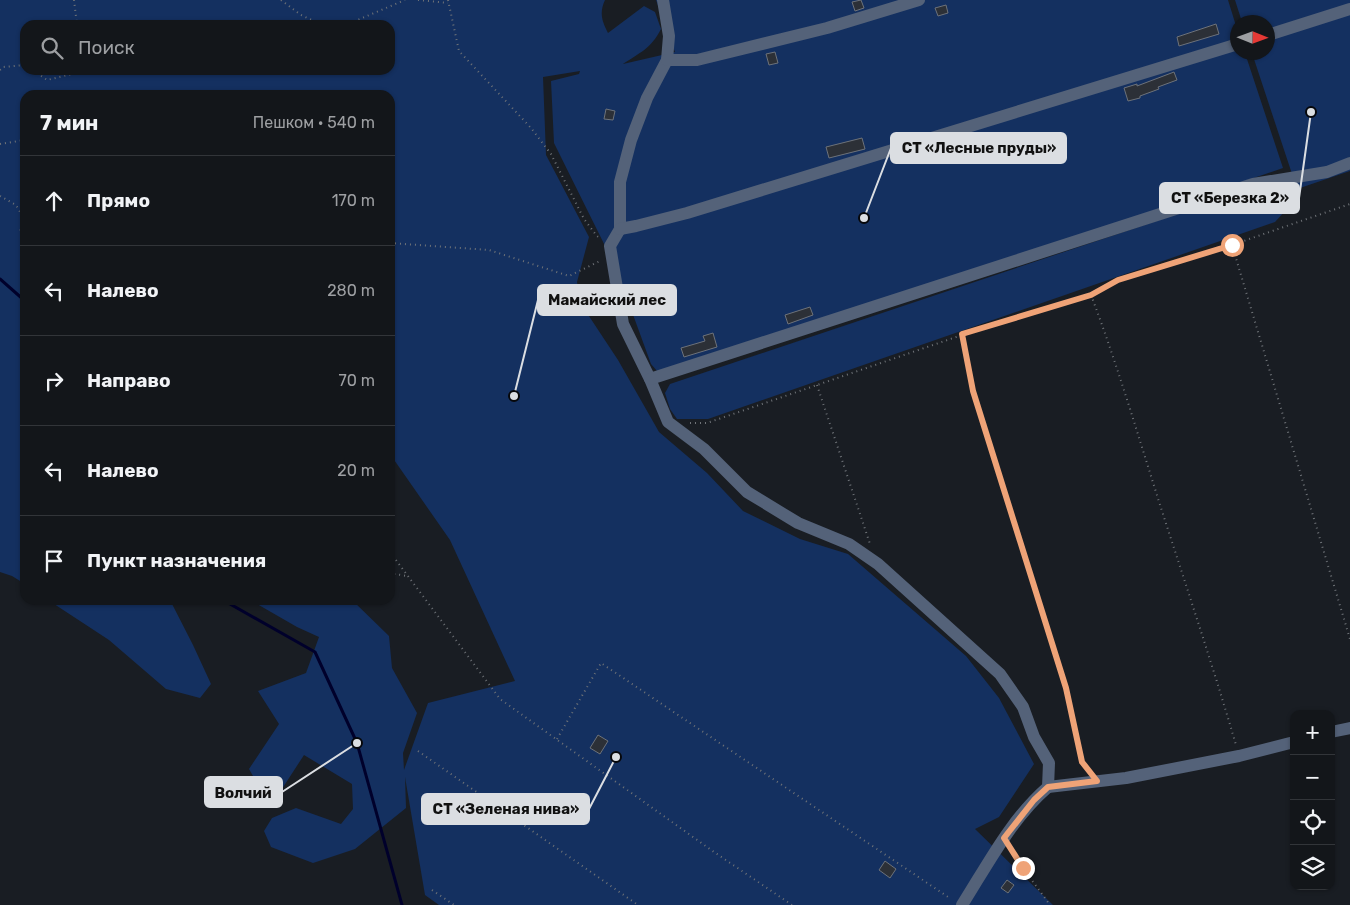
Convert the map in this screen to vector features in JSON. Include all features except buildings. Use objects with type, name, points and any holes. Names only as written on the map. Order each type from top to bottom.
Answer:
[{"type":"street","points":[[663,0],[669,36],[667,60],[647,98],[631,140],[620,182],[620,228],[610,251],[623,324],[650,379],[668,422],[704,449],[747,492],[798,523],[849,544],[878,564],[1000,674],[1023,707],[1034,737],[1049,763],[1048,787]]},
{"type":"street","points":[[667,60],[697,60],[827,28],[919,0]]},
{"type":"street","points":[[1275,32],[1350,9]]},
{"type":"street","points":[[620,228],[636,226],[687,212],[1230,46]]},
{"type":"street","points":[[650,379],[1252,184],[1327,172],[1350,163]]},
{"type":"street","points":[[1335,731],[1350,728]]},
{"type":"street","points":[[957,902],[1034,800],[1048,787],[1126,778],[1239,756],[1290,743]]},
{"type":"path","points":[[74,0],[76,20]]},
{"type":"path","points":[[281,0],[301,15],[312,20]]},
{"type":"path","points":[[358,20],[405,0]]},
{"type":"path","points":[[418,0],[449,4]]},
{"type":"path","points":[[395,243],[489,250],[570,276],[610,251],[584,219],[551,154],[459,51],[448,0]]},
{"type":"path","points":[[0,70],[3,67],[20,65]]},
{"type":"path","points":[[40,75],[47,80],[68,75]]},
{"type":"path","points":[[0,144],[20,141]]},
{"type":"path","points":[[0,196],[16,205],[20,212]]},
{"type":"path","points":[[687,423],[707,423],[962,334],[1091,295],[1118,280],[1232,245],[1350,204]]},
{"type":"path","points":[[1232,245],[1350,639]]},
{"type":"path","points":[[1091,295],[1109,342],[1210,654],[1239,756]]},
{"type":"path","points":[[962,334],[973,391],[1066,688],[1082,762],[1097,781]]},
{"type":"path","points":[[817,385],[862,523],[878,564]]},
{"type":"path","points":[[395,559],[500,698],[714,852],[792,905]]},
{"type":"path","points":[[395,574],[408,576]]},
{"type":"path","points":[[557,739],[601,663],[957,902]]},
{"type":"path","points":[[418,751],[638,905]]},
{"type":"path","points":[[1004,838],[1050,905]]},
{"type":"path","points":[[432,890],[454,905]]},
{"type":"shaded area","points":[[0,0],[605,0],[602,17],[608,33],[644,6],[655,12],[661,29],[649,46],[623,64],[675,52],[656,0],[1228,0],[1233,15],[1230,15],[1230,60],[1247,60],[1283,168],[664,379],[651,364],[616,268],[554,143],[551,81],[579,74],[580,71],[543,77],[546,155],[589,237],[577,282],[581,304],[618,360],[659,432],[707,473],[743,511],[800,539],[848,554],[966,656],[999,698],[1034,764],[999,817],[975,829],[1053,905],[439,905],[425,895],[405,777],[406,808],[355,849],[313,863],[271,847],[264,831],[272,818],[296,808],[341,824],[353,809],[352,784],[304,755],[278,795],[261,790],[249,769],[279,724],[258,691],[306,673],[319,637],[259,605],[357,605],[389,636],[392,668],[417,713],[403,753],[404,770],[428,703],[515,681],[450,540],[395,461],[395,90],[20,90],[20,581],[0,572]]},
{"type":"shaded area","points":[[1235,0],[1350,0],[1350,171],[1297,189],[1254,60],[1275,60],[1275,15],[1240,15]]},
{"type":"shaded area","points":[[1279,188],[1286,210],[1275,222],[708,419],[677,419],[670,409],[665,393],[670,384],[1252,189]]},
{"type":"shaded area","points":[[56,605],[173,605],[211,684],[200,698],[166,689],[109,640]]},
{"type":"waterway","points":[[0,279],[20,297]]},
{"type":"waterway","points":[[232,605],[315,652],[357,743],[402,905]]},
{"type":"place","name":"СТ «Березка 2»","points":[[1311,112]]},
{"type":"place","name":"СТ «Лесные пруды»","points":[[864,218]]},
{"type":"place","name":"Мамайский лес","points":[[514,396]]},
{"type":"place","name":"Волчий","points":[[357,743]]},
{"type":"place","name":"СТ «Зеленая нива»","points":[[616,757]]},
{"type":"route","points":[[1023,868],[1004,838],[1034,800],[1048,787],[1097,781],[1082,762],[1066,688],[973,391],[962,334],[1091,295],[1118,280],[1232,245]]}]
